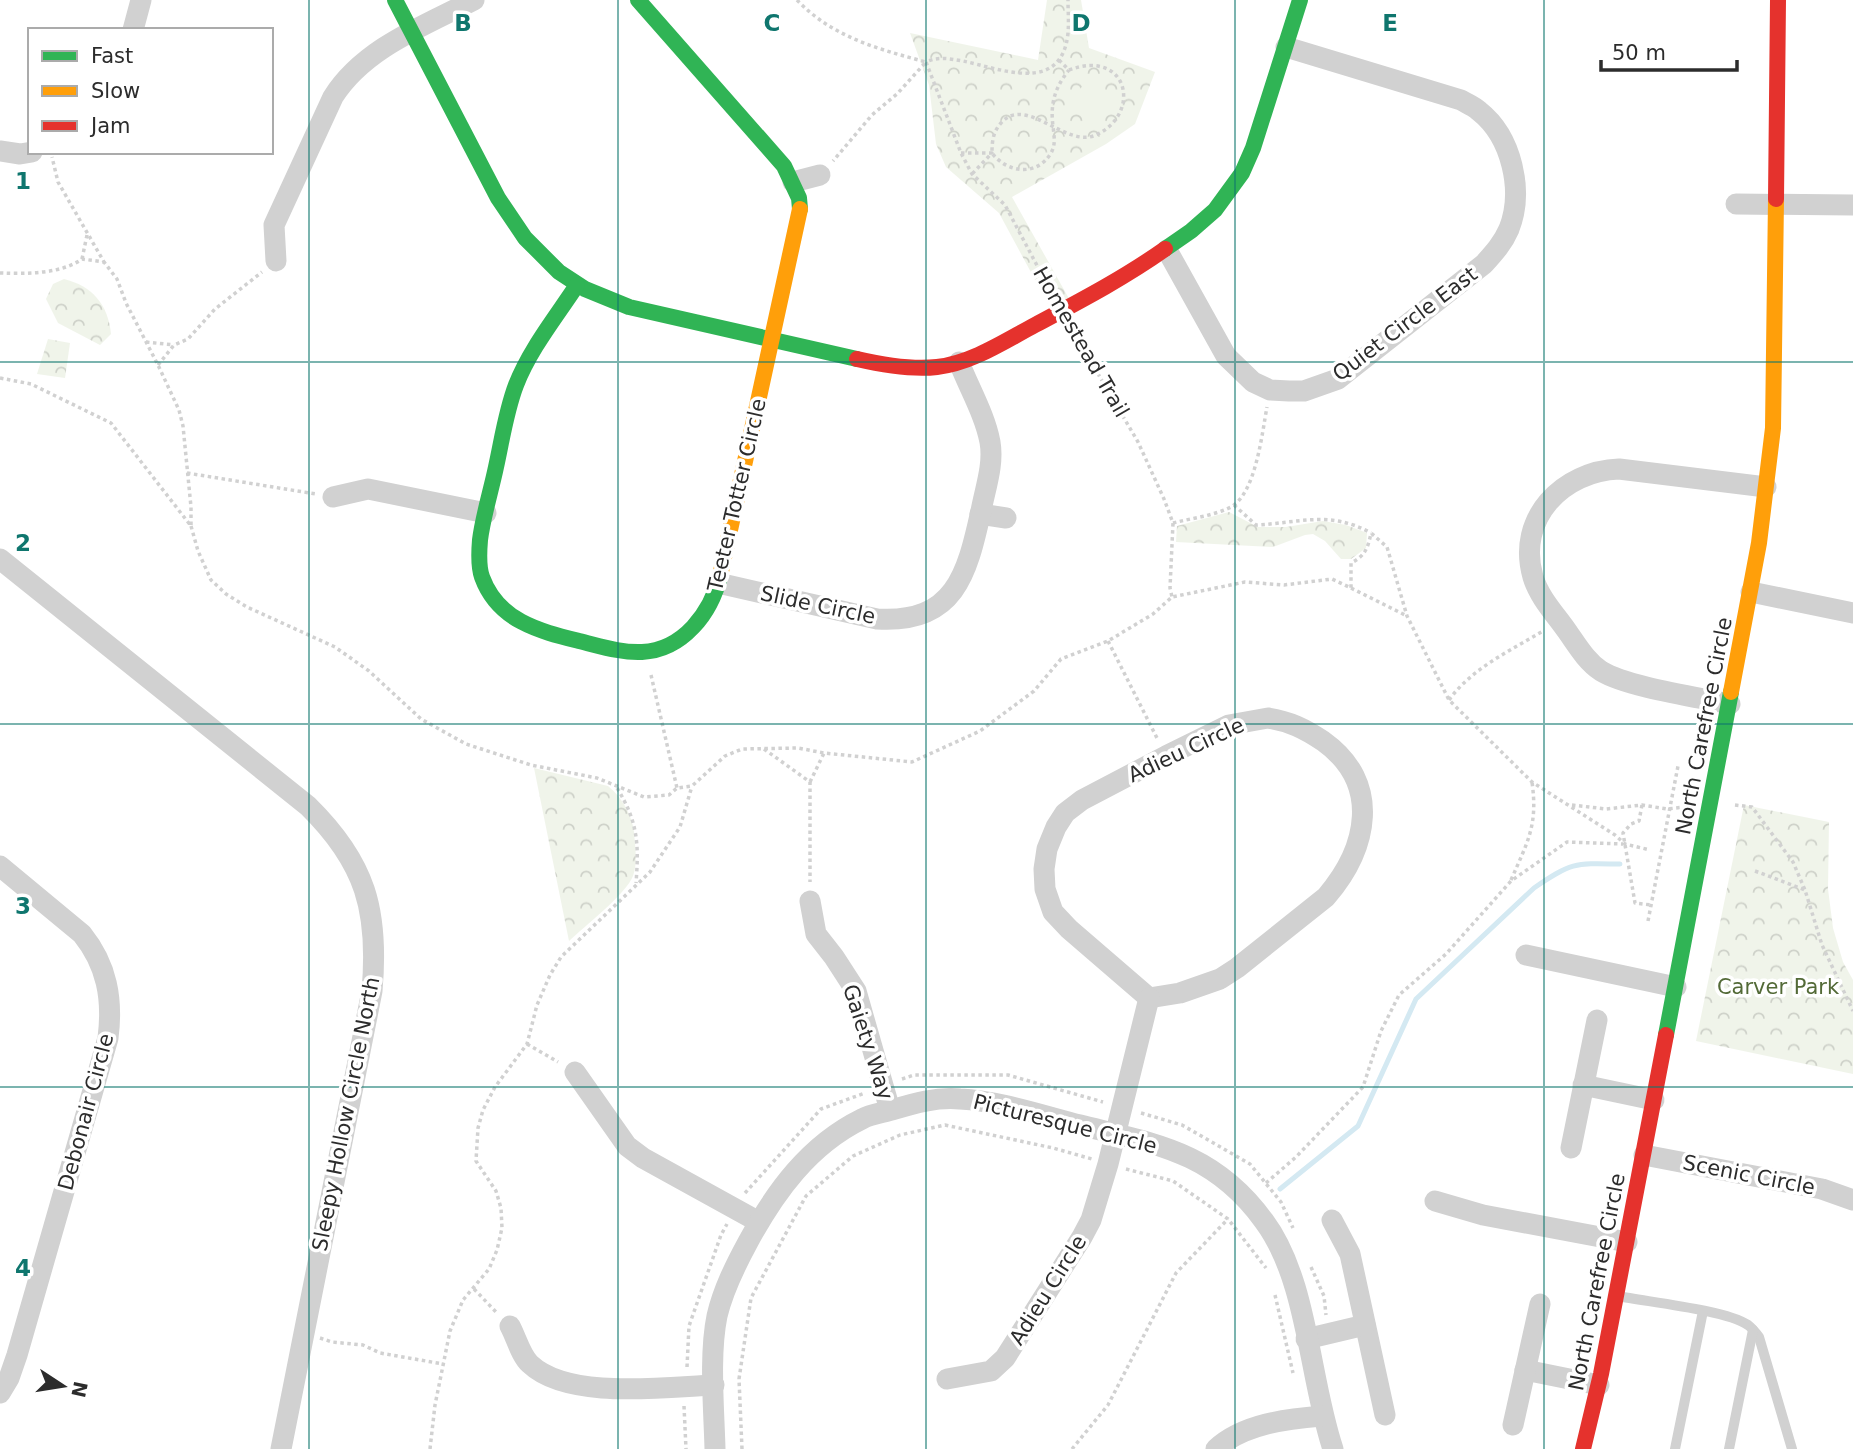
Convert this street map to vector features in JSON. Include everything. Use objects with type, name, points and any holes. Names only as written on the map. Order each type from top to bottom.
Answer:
[{"type":"street","points":[[134,28],[141,0]]},
{"type":"street","points":[[395,0],[414,31],[499,202],[535,249],[577,285],[601,298],[629,307],[889,366],[937,367],[987,351],[1129,274],[1167,250],[1214,210],[1242,173],[1300,0]]},
{"type":"street","points":[[275,261],[274,225],[333,97],[345,78],[359,65],[414,31],[474,0]]},
{"type":"street","name":"Teeter Totter Circle","points":[[577,285],[516,385],[480,540],[482,576],[500,605],[512,617],[531,629],[622,651],[646,652],[665,647],[690,631],[702,619],[712,602],[801,214],[799,198],[784,166],[638,0]]},
{"type":"street","name":"North Carefree Circle","points":[[1583,1449],[1599,1385],[1730,704],[1751,592],[1766,487],[1773,428],[1778,0]]},
{"type":"street","name":"Quiet Circle East","points":[[1270,390],[1304,391],[1338,379],[1484,264],[1500,246],[1510,228],[1514,208],[1512,167],[1504,142],[1479,111],[1461,100],[1286,47]]},
{"type":"street","points":[[0,151],[28,153]]},
{"type":"street","points":[[793,182],[820,176]]},
{"type":"street","points":[[1736,205],[1853,205]]},
{"type":"street","points":[[1167,250],[1226,356],[1253,382],[1270,390]]},
{"type":"street","name":"Slide Circle","points":[[718,583],[877,619],[899,620],[917,616],[933,609],[950,594],[964,575],[971,559],[990,462],[990,443],[959,362]]},
{"type":"street","points":[[1730,704],[1635,683],[1603,672],[1590,663],[1543,598],[1533,576],[1532,537],[1549,500],[1564,485],[1601,470],[1619,469],[1766,487]]},
{"type":"street","points":[[333,497],[368,489],[486,513]]},
{"type":"street","points":[[980,514],[1006,518]]},
{"type":"street","name":"Sleepy Hollow Circle North","points":[[0,559],[308,806],[330,828],[344,848],[358,871],[366,892],[372,915],[374,940],[372,991],[281,1449]]},
{"type":"street","points":[[1751,592],[1853,613]]},
{"type":"street","name":"Adieu Circle","points":[[1268,718],[1288,721],[1306,730],[1341,756],[1360,786],[1362,825],[1359,842],[1338,883],[1326,897],[1220,979],[1180,993],[1149,998],[1069,929],[1054,912],[1045,889],[1044,870],[1047,849],[1065,813],[1082,800],[1166,756],[1229,725],[1268,718]]},
{"type":"street","name":"Debonair Circle","points":[[0,866],[82,934],[90,944],[107,981],[110,1019],[104,1051],[17,1355],[0,1393]]},
{"type":"street","name":"Gaiety Way","points":[[810,901],[816,934],[856,991],[890,1110]]},
{"type":"street","points":[[1526,955],[1676,987]]},
{"type":"street","name":"Adieu Circle","points":[[947,1379],[991,1371],[1005,1358],[1087,1229],[1108,1164],[1149,998]]},
{"type":"street","points":[[1571,1148],[1597,1020]]},
{"type":"street","points":[[575,1073],[627,1146],[643,1158],[759,1222]]},
{"type":"street","points":[[1583,1085],[1654,1100]]},
{"type":"street","name":"Picturesque Circle","points":[[715,1449],[714,1339],[720,1303],[759,1222],[808,1155],[833,1136],[864,1118],[914,1102],[961,1099],[999,1105],[1162,1147],[1206,1165],[1226,1180],[1263,1219],[1288,1264],[1322,1416],[1333,1449]]},
{"type":"street","name":"Scenic Circle","points":[[1644,1154],[1822,1189],[1853,1200]]},
{"type":"street","points":[[1435,1201],[1483,1215],[1627,1242]]},
{"type":"street","points":[[1332,1220],[1350,1254],[1385,1415]]},
{"type":"street","points":[[1513,1425],[1540,1304]]},
{"type":"street","points":[[1306,1339],[1365,1325]]},
{"type":"street","points":[[510,1326],[529,1363],[551,1378],[572,1385],[617,1388],[714,1385]]},
{"type":"street","points":[[1525,1370],[1599,1385]]},
{"type":"street","points":[[1216,1449],[1233,1437],[1256,1428],[1322,1416]]},
{"type":"lane","points":[[1616,1296],[1703,1311],[1737,1320],[1753,1330],[1759,1337],[1792,1449]]},
{"type":"lane","points":[[1675,1449],[1703,1311]]},
{"type":"lane","points":[[1729,1449],[1753,1330]]},
{"type":"path","points":[[797,0],[842,35],[873,48],[926,62]]},
{"type":"path","points":[[820,176],[872,115],[897,94],[926,62],[934,58],[947,58],[1008,73],[1033,74],[1047,70],[1059,60],[1068,35],[1068,0]]},
{"type":"path","points":[[1059,60],[1069,70]]},
{"type":"path","name":"Homestead Trail","points":[[926,62],[961,153],[972,174],[1005,205],[1061,310],[1138,442],[1173,523],[1170,588],[1172,597]]},
{"type":"path","points":[[972,174],[992,153],[995,132],[1003,120],[1014,115],[1035,117],[1053,127],[1070,135],[1095,136],[1113,122],[1121,110],[1123,87],[1116,75],[1107,68],[1093,65],[1069,70],[1054,94],[1052,111],[1053,127],[1055,140],[1052,152],[1042,163],[1028,170],[1012,169],[1000,163],[992,153]]},
{"type":"path","points":[[961,153],[992,153]]},
{"type":"path","points":[[51,154],[58,182],[87,235],[117,279],[126,303],[179,410],[183,426],[191,526],[198,551],[211,580],[226,594],[247,607],[335,648],[369,671],[421,719],[466,744],[531,765],[597,778],[644,797],[669,795],[677,788],[692,786]]},
{"type":"path","points":[[82,259],[87,235]]},
{"type":"path","points":[[0,273],[51,271],[73,265],[82,259],[104,262]]},
{"type":"path","points":[[146,342],[174,345],[188,339],[215,309],[275,261]]},
{"type":"path","points":[[159,365],[174,345]]},
{"type":"path","points":[[0,378],[31,384],[111,423],[191,526]]},
{"type":"path","points":[[1173,523],[1234,505],[1254,475],[1270,390]]},
{"type":"path","points":[[187,473],[333,497]]},
{"type":"path","points":[[1234,505],[1256,524],[1280,524],[1318,518],[1346,522],[1371,533],[1387,547],[1407,616],[1449,700],[1532,782],[1625,844]]},
{"type":"path","points":[[1350,588],[1351,563],[1367,551],[1371,533]]},
{"type":"path","points":[[430,1449],[435,1405],[450,1331],[463,1300],[489,1269],[502,1228],[501,1208],[496,1191],[476,1161],[478,1128],[483,1110],[495,1087],[527,1044],[537,1005],[561,957],[650,872],[676,834],[692,786],[725,756],[763,747],[798,748],[912,762],[980,731],[1034,691],[1061,659],[1108,642],[1153,614],[1172,597],[1202,593],[1221,586],[1245,582],[1284,585],[1332,579],[1407,616]]},
{"type":"path","points":[[1449,700],[1457,689],[1486,664],[1560,622]]},
{"type":"path","points":[[1108,642],[1166,756]]},
{"type":"path","points":[[646,652],[677,788]]},
{"type":"path","points":[[763,747],[810,782]]},
{"type":"path","points":[[810,901],[810,782],[824,753]]},
{"type":"path","points":[[1648,921],[1678,766]]},
{"type":"path","points":[[1511,881],[1533,830],[1535,806],[1532,782]]},
{"type":"path","points":[[617,788],[627,804],[635,826],[639,846],[636,883]]},
{"type":"path","points":[[1570,805],[1670,809]]},
{"type":"path","points":[[1642,806],[1639,821],[1631,824],[1623,833],[1635,903],[1651,905]]},
{"type":"path","points":[[1752,807],[1794,862],[1822,945],[1853,1011]]},
{"type":"path","points":[[1266,1182],[1296,1157],[1363,1087],[1381,1031],[1399,995],[1446,954],[1511,881],[1567,842],[1625,844],[1650,850]]},
{"type":"path","points":[[1755,870],[1805,890]]},
{"type":"path","points":[[527,1044],[575,1073]]},
{"type":"path","points":[[686,1449],[685,1386],[689,1326],[721,1235],[748,1189],[821,1109],[914,1074],[1008,1075],[1182,1125],[1250,1164],[1281,1202],[1297,1237]]},
{"type":"path","points":[[742,1449],[739,1379],[751,1298],[806,1196],[853,1156],[900,1135],[945,1125],[1053,1149],[1173,1181],[1228,1219],[1270,1273]]},
{"type":"path","points":[[1072,1449],[1108,1405],[1176,1273],[1228,1219]]},
{"type":"path","points":[[1308,1261],[1324,1296],[1328,1334]]},
{"type":"path","points":[[1273,1287],[1295,1382]]},
{"type":"path","points":[[474,1289],[510,1326]]},
{"type":"path","points":[[305,1333],[332,1342],[363,1345],[380,1353],[443,1364]]},
{"type":"green space","points":[[1047,0],[1081,0],[1089,48],[1155,72],[1135,124],[1106,144],[1012,197],[1072,304],[1054,315],[999,213],[946,167],[936,144],[929,85],[910,33],[1038,60]]},
{"type":"green space","points":[[1088,79],[1113,99],[1092,124],[1068,104]]},
{"type":"green space","points":[[64,279],[83,286],[102,305],[111,334],[100,345],[58,323],[46,299],[53,284]]},
{"type":"green space","points":[[48,339],[70,343],[65,378],[37,374]]},
{"type":"green space","points":[[1229,512],[1258,527],[1286,527],[1323,521],[1346,525],[1367,533],[1366,548],[1351,559],[1341,559],[1325,541],[1313,534],[1273,547],[1176,542],[1177,526]]},
{"type":"green space","points":[[534,768],[608,786],[622,801],[633,826],[636,860],[633,876],[614,901],[569,941]]},
{"type":"green space","name":"Carver Park","points":[[1744,805],[1829,822],[1828,889],[1833,928],[1843,962],[1853,980],[1853,1074],[1696,1041]]},
{"type":"waterway","points":[[1280,1189],[1358,1126],[1416,999],[1534,888],[1547,879],[1583,864],[1620,864]]},
{"type":"traffic: fast","points":[[395,0],[498,198],[525,238],[559,272],[585,289],[629,307],[857,359]]},
{"type":"traffic: fast","points":[[638,0],[784,166],[799,198],[800,209]]},
{"type":"traffic: fast","points":[[1165,249],[1215,210],[1242,173],[1253,148],[1300,0]]},
{"type":"traffic: fast","points":[[577,285],[528,359],[510,405],[480,540],[480,568],[489,592],[509,614],[535,628],[610,649],[642,652],[657,650],[670,644],[693,627],[710,603],[720,576]]},
{"type":"traffic: fast","points":[[1666,1035],[1731,692]]},
{"type":"traffic: slow","points":[[1731,692],[1759,543],[1773,428],[1776,199]]},
{"type":"traffic: slow","points":[[720,576],[800,209]]},
{"type":"traffic: jam","points":[[1776,199],[1778,0]]},
{"type":"traffic: jam","points":[[857,359],[917,368],[963,361],[1085,298],[1165,249]]},
{"type":"traffic: jam","points":[[1583,1449],[1601,1374],[1666,1035]]}]
